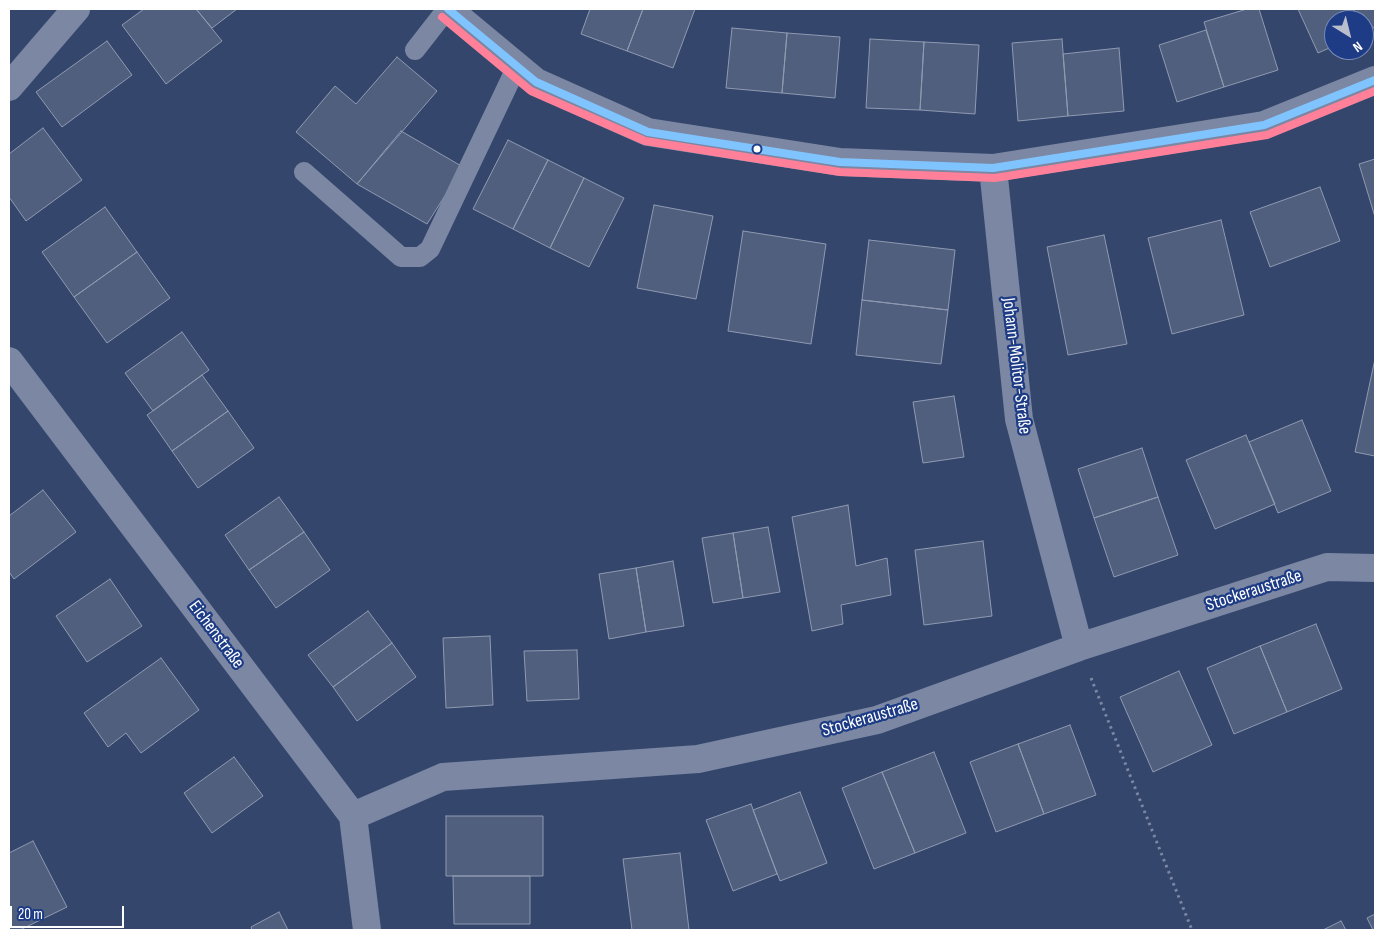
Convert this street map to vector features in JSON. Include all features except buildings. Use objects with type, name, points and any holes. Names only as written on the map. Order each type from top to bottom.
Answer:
[{"type":"street","points":[[9,87],[76,9]]},
{"type":"street","points":[[447,9],[536,82],[648,132],[840,162],[993,168],[1264,125],[1375,80]]},
{"type":"street","name":"Johann-Molitor-Straße","points":[[993,168],[1019,419],[1079,647]]},
{"type":"street","name":"Eichenstraße","points":[[9,361],[353,816]]},
{"type":"street","name":"Stockeraustraße","points":[[353,816],[443,777],[698,759],[877,720],[1079,647],[1327,567],[1375,568]]},
{"type":"street","points":[[353,816],[367,930]]},
{"type":"lane","points":[[415,50],[447,9]]},
{"type":"lane","points":[[304,172],[401,257],[420,257],[430,249],[517,66]]},
{"type":"path","points":[[1079,647],[1192,930]]},
{"type":"transit line","points":[[448,9],[536,82],[648,132],[840,162],[993,168],[1264,125],[1375,80]]},
{"type":"transit line","points":[[442,17],[531,91],[645,141],[840,172],[995,178],[1267,135],[1375,91]]}]
